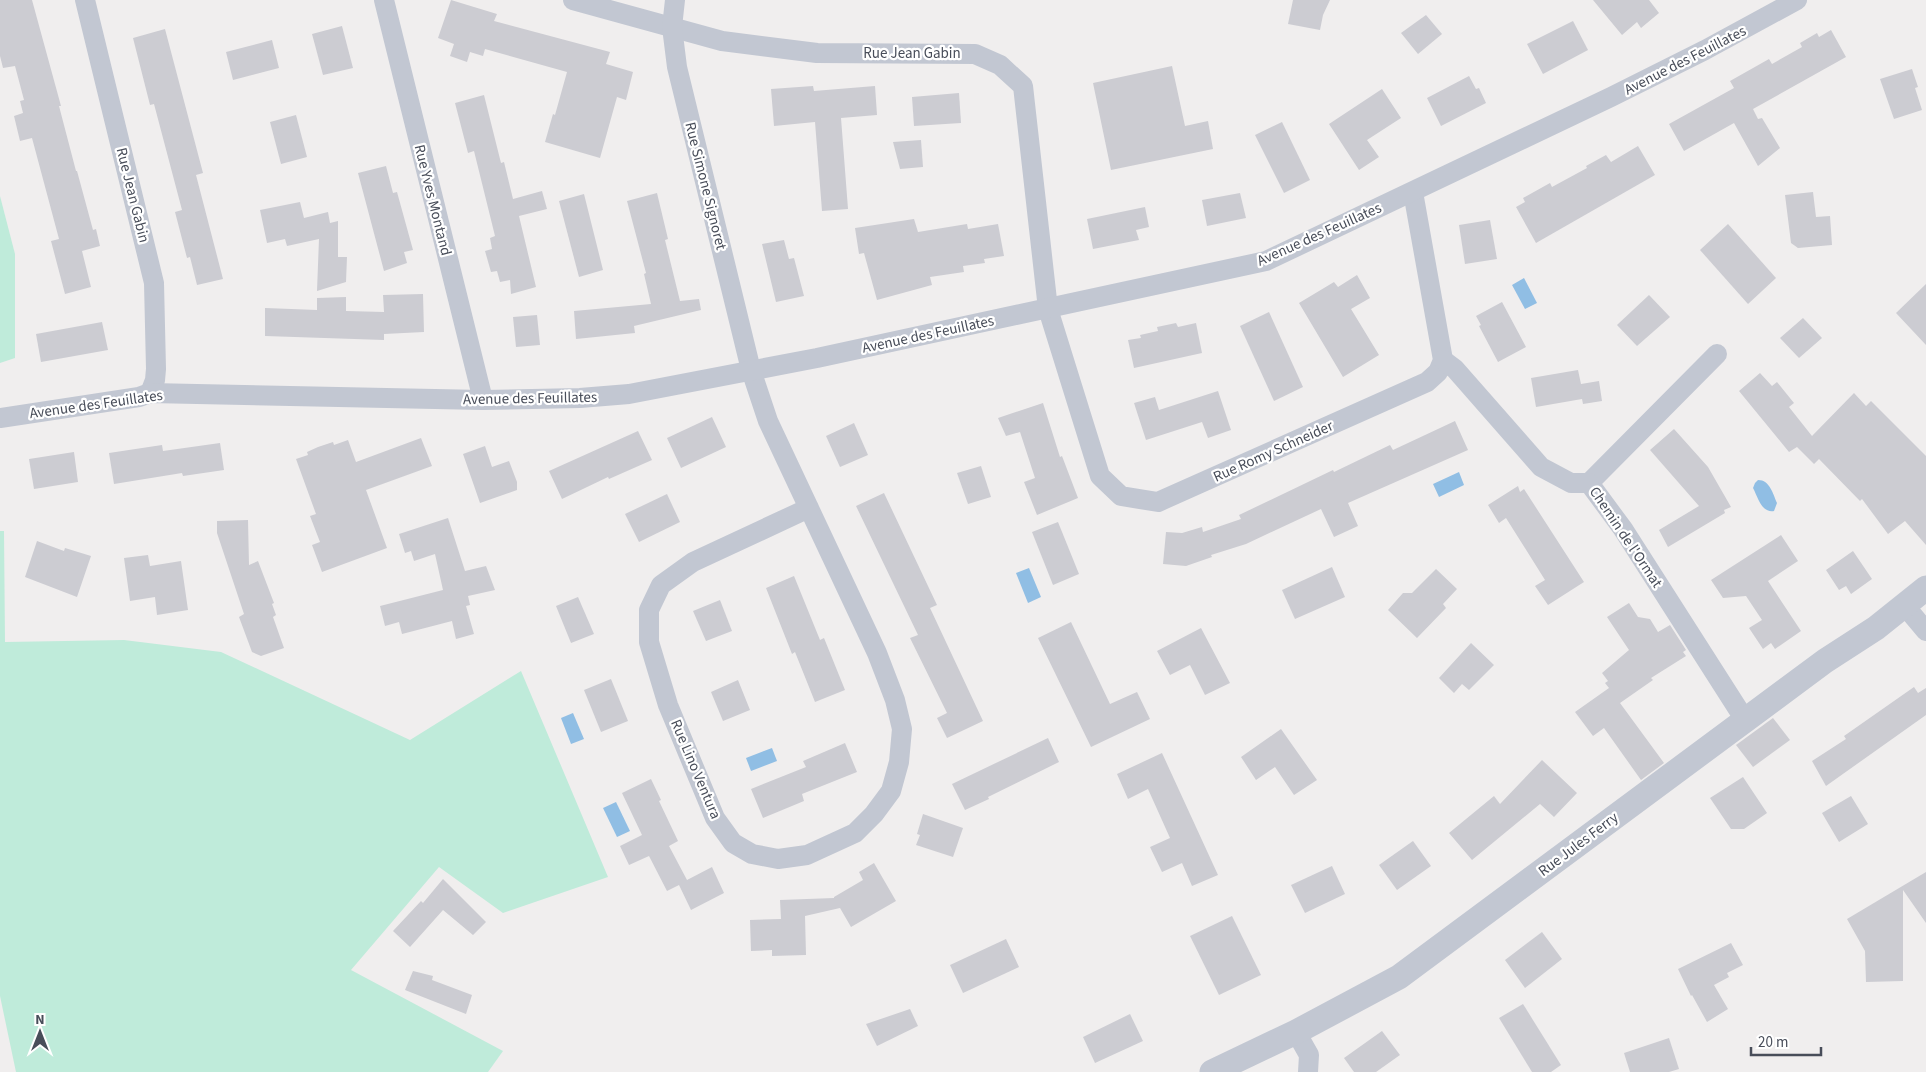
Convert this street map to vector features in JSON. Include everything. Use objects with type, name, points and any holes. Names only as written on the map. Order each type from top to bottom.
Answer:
[{"type":"street","name":"Rue Jean Gabin","points":[[85,0],[154,283],[156,368],[155,380],[150,393]]},
{"type":"street","name":"Rue Yves Montand","points":[[384,0],[483,400]]},
{"type":"street","name":"Rue Jean Gabin","points":[[573,0],[722,41],[817,53],[975,54],[1000,65],[1023,86],[1048,309]]},
{"type":"street","name":"Rue Simone Signoret","points":[[675,0],[672,27],[677,67],[752,370]]},
{"type":"street","name":"Avenue des Feuillates","points":[[0,418],[139,397],[150,393],[483,400],[580,398],[629,394],[1048,309],[1266,262],[1706,50],[1797,0]]},
{"type":"street","points":[[1413,192],[1443,360],[1455,369],[1541,467],[1570,483],[1589,482]]},
{"type":"street","name":"Rue Romy Schneider","points":[[1048,309],[1100,476],[1121,496],[1158,502],[1427,382],[1438,372],[1443,360]]},
{"type":"street","name":"Chemin de l'Ormat","points":[[1717,354],[1589,482],[1623,529],[1745,720]]},
{"type":"street","name":"Rue Lino Ventura","points":[[752,370],[768,421],[877,653],[895,700],[902,730],[899,762],[891,790],[874,814],[855,833],[807,855],[778,859],[752,854],[733,843],[715,818],[666,696],[648,642],[648,610],[661,585],[693,562],[808,508]]},
{"type":"street","name":"Rue Jules Ferry","points":[[1212,1072],[1296,1032],[1399,977],[1825,661],[1876,628],[1926,588]]},
{"type":"street","points":[[1905,606],[1926,631]]},
{"type":"street","points":[[1296,1032],[1309,1055],[1308,1072]]},
{"type":"green space","points":[[0,196],[15,254],[15,358],[0,363]]},
{"type":"green space","points":[[0,531],[4,531],[5,642],[124,640],[221,652],[410,740],[521,671],[608,877],[503,913],[439,867],[351,970],[503,1051],[488,1072],[16,1072],[0,996]]},
{"type":"water","points":[[1524,278],[1537,303],[1525,309],[1512,285]]},
{"type":"water","points":[[1459,472],[1464,485],[1439,497],[1433,484]]},
{"type":"water","points":[[1758,480],[1765,482],[1772,492],[1777,503],[1774,511],[1766,510],[1758,500],[1753,488]]},
{"type":"water","points":[[1029,568],[1041,597],[1028,603],[1016,573]]},
{"type":"water","points":[[573,713],[584,739],[571,744],[561,718]]},
{"type":"water","points":[[772,748],[777,761],[751,771],[746,758]]},
{"type":"water","points":[[616,802],[630,831],[617,837],[603,808]]},
{"type":"building","points":[[0,0],[32,0],[61,106],[59,106],[76,171],[93,230],[96,229],[100,246],[82,251],[91,287],[65,294],[51,241],[59,239],[32,138],[20,141],[14,116],[23,113],[20,101],[24,100],[15,66],[3,68],[0,56]]},
{"type":"building","points":[[451,0],[497,14],[494,21],[610,52],[606,64],[633,72],[626,100],[617,97],[600,158],[545,142],[567,72],[485,49],[483,56],[470,52],[467,62],[450,56],[454,44],[438,38]]},
{"type":"building","points":[[1293,0],[1330,0],[1323,15],[1320,30],[1288,24]]},
{"type":"building","points":[[1593,0],[1649,0],[1659,13],[1641,28],[1637,22],[1622,35]]},
{"type":"building","points":[[1426,15],[1442,34],[1418,54],[1401,33]]},
{"type":"building","points":[[1573,21],[1588,50],[1543,74],[1527,44]]},
{"type":"building","points":[[342,26],[353,68],[323,75],[312,34]]},
{"type":"building","points":[[165,29],[203,173],[196,175],[223,279],[197,285],[190,257],[187,258],[175,212],[182,210],[154,104],[150,105],[133,38]]},
{"type":"building","points":[[1831,30],[1846,57],[1753,109],[1758,119],[1762,118],[1780,148],[1758,166],[1734,123],[1684,151],[1669,124],[1734,88],[1730,81],[1769,59],[1772,64],[1802,47],[1800,43],[1817,33],[1819,37]]},
{"type":"building","points":[[272,40],[279,68],[233,80],[226,52]]},
{"type":"building","points":[[1172,66],[1185,126],[1208,121],[1213,149],[1111,170],[1093,83]]},
{"type":"building","points":[[1912,69],[1918,87],[1915,88],[1922,110],[1894,119],[1880,79]]},
{"type":"building","points":[[1469,76],[1476,89],[1479,88],[1486,103],[1441,126],[1427,98]]},
{"type":"building","points":[[813,86],[814,91],[875,86],[877,115],[841,118],[848,209],[822,211],[815,122],[774,126],[771,89]]},
{"type":"building","points":[[1382,89],[1401,118],[1367,140],[1379,157],[1359,170],[1329,124]]},
{"type":"building","points":[[959,93],[961,123],[914,126],[912,97]]},
{"type":"building","points":[[484,95],[501,163],[504,162],[513,199],[542,191],[547,209],[519,216],[536,287],[511,294],[510,280],[500,282],[497,271],[491,272],[485,251],[492,249],[490,238],[495,236],[474,151],[468,153],[455,103]]},
{"type":"building","points":[[296,115],[307,157],[281,164],[270,122]]},
{"type":"building","points":[[1282,122],[1310,180],[1284,193],[1255,135]]},
{"type":"building","points":[[921,140],[923,167],[900,169],[893,142]]},
{"type":"building","points":[[1638,146],[1655,175],[1536,243],[1516,207],[1525,202],[1523,198],[1550,183],[1552,187],[1606,155],[1611,162]]},
{"type":"building","points":[[386,166],[393,193],[397,192],[413,250],[404,252],[407,263],[384,271],[358,173]]},
{"type":"building","points":[[1813,192],[1816,217],[1830,216],[1832,245],[1798,248],[1791,243],[1785,195]]},
{"type":"building","points":[[657,193],[668,239],[665,240],[680,301],[699,299],[701,310],[634,326],[635,333],[576,339],[574,311],[651,304],[644,274],[646,273],[627,201]]},
{"type":"building","points":[[1240,193],[1246,218],[1207,226],[1202,200]]},
{"type":"building","points":[[584,194],[603,270],[579,277],[559,201]]},
{"type":"building","points":[[300,202],[304,218],[328,212],[330,223],[338,221],[338,257],[347,257],[346,282],[317,291],[319,239],[287,246],[285,239],[267,243],[260,210]]},
{"type":"building","points":[[1145,207],[1149,227],[1136,230],[1139,240],[1093,249],[1087,219]]},
{"type":"building","points":[[914,219],[918,232],[967,224],[968,229],[998,224],[1004,256],[984,259],[985,263],[963,266],[964,272],[930,277],[932,285],[877,300],[864,253],[859,254],[855,228]]},
{"type":"building","points":[[1490,220],[1497,259],[1465,264],[1459,225]]},
{"type":"building","points":[[1728,224],[1776,278],[1748,304],[1700,250]]},
{"type":"building","points":[[784,240],[789,259],[794,258],[804,296],[776,302],[762,244]]},
{"type":"building","points":[[1357,275],[1370,298],[1351,309],[1379,355],[1343,377],[1299,303],[1334,282],[1338,287]]},
{"type":"building","points":[[1926,284],[1926,345],[1896,313]]},
{"type":"building","points":[[423,294],[424,332],[384,334],[384,340],[265,336],[265,308],[317,310],[317,298],[346,297],[346,311],[384,312],[383,295]]},
{"type":"building","points":[[1649,295],[1670,317],[1637,346],[1617,325]]},
{"type":"building","points":[[1502,302],[1526,347],[1498,362],[1479,326],[1481,325],[1476,316]]},
{"type":"building","points":[[1269,312],[1303,387],[1274,401],[1240,326]]},
{"type":"building","points":[[537,315],[540,345],[516,347],[513,317]]},
{"type":"building","points":[[1803,318],[1822,338],[1799,358],[1780,338]]},
{"type":"building","points":[[102,322],[108,350],[41,362],[36,334]]},
{"type":"building","points":[[1176,323],[1178,327],[1196,323],[1202,353],[1134,368],[1128,340],[1141,338],[1140,335],[1158,331],[1157,327]]},
{"type":"building","points":[[1578,370],[1581,384],[1599,381],[1602,401],[1583,404],[1582,399],[1536,407],[1531,378]]},
{"type":"building","points":[[1760,373],[1772,386],[1777,382],[1794,403],[1789,407],[1812,436],[1854,393],[1866,406],[1871,401],[1926,456],[1926,545],[1905,521],[1888,534],[1862,499],[1860,501],[1819,459],[1814,464],[1797,447],[1789,452],[1739,391]]},
{"type":"building","points":[[1218,391],[1231,430],[1208,438],[1202,422],[1146,440],[1134,403],[1155,397],[1159,410]]},
{"type":"building","points":[[1043,403],[1060,457],[1062,456],[1078,498],[1037,515],[1024,482],[1035,478],[1020,432],[1006,436],[998,418]]},
{"type":"building","points":[[712,417],[726,447],[681,468],[667,438]]},
{"type":"building","points":[[1455,421],[1468,450],[1348,503],[1358,526],[1334,537],[1321,509],[1246,544],[1211,555],[1212,557],[1186,566],[1163,564],[1166,532],[1182,533],[1202,527],[1203,532],[1241,519],[1239,515],[1333,470],[1334,472],[1390,445],[1393,450]]},
{"type":"building","points":[[854,423],[868,455],[840,467],[826,436]]},
{"type":"building","points":[[1674,429],[1708,467],[1731,507],[1724,510],[1725,513],[1668,547],[1659,530],[1699,506],[1650,450]]},
{"type":"building","points":[[638,431],[652,460],[609,479],[608,477],[562,499],[549,471]]},
{"type":"building","points":[[421,438],[432,466],[366,490],[387,548],[322,572],[312,545],[320,542],[310,516],[316,514],[296,459],[308,455],[307,452],[318,447],[333,442],[334,445],[348,440],[356,462]]},
{"type":"building","points":[[220,443],[224,470],[183,476],[182,473],[114,484],[109,453],[162,445],[163,451]]},
{"type":"building","points":[[485,446],[492,467],[509,461],[517,482],[517,490],[480,503],[463,454]]},
{"type":"building","points":[[74,452],[78,482],[34,489],[29,459]]},
{"type":"building","points":[[981,466],[991,497],[968,504],[957,473]]},
{"type":"building","points":[[1518,486],[1520,492],[1524,489],[1584,582],[1548,605],[1535,586],[1545,580],[1506,518],[1499,523],[1488,505]]},
{"type":"building","points":[[884,493],[937,605],[930,608],[983,721],[947,738],[937,718],[947,713],[910,638],[918,635],[856,506]]},
{"type":"building","points":[[667,494],[680,522],[639,542],[625,514]]},
{"type":"building","points":[[448,518],[465,571],[486,566],[495,590],[468,596],[470,605],[466,606],[474,634],[456,639],[452,621],[402,634],[399,622],[385,626],[380,606],[443,590],[435,554],[414,561],[411,551],[405,553],[399,534]]},
{"type":"building","points":[[248,520],[249,565],[258,561],[274,603],[272,604],[276,615],[273,617],[284,648],[261,656],[252,652],[239,617],[244,614],[217,533],[217,521]]},
{"type":"building","points":[[1058,522],[1079,574],[1053,585],[1032,532]]},
{"type":"building","points":[[1781,535],[1798,561],[1768,581],[1801,631],[1775,649],[1771,643],[1763,649],[1749,628],[1762,620],[1746,596],[1723,598],[1711,580]]},
{"type":"building","points":[[37,541],[64,551],[65,548],[91,556],[77,597],[25,577]]},
{"type":"building","points":[[1853,551],[1872,579],[1851,594],[1846,586],[1839,590],[1826,570]]},
{"type":"building","points":[[148,555],[150,566],[181,561],[188,610],[157,615],[155,597],[130,601],[124,558]]},
{"type":"building","points":[[1332,567],[1345,597],[1295,619],[1282,590]]},
{"type":"building","points":[[1436,569],[1457,589],[1443,604],[1446,608],[1417,638],[1388,610],[1403,593],[1412,593]]},
{"type":"building","points":[[794,576],[820,640],[824,638],[845,690],[815,702],[795,652],[792,654],[766,588]]},
{"type":"building","points":[[578,597],[594,634],[571,643],[556,606]]},
{"type":"building","points":[[720,600],[732,631],[706,641],[693,611]]},
{"type":"building","points":[[1629,603],[1638,617],[1650,619],[1658,632],[1670,625],[1686,650],[1683,652],[1686,656],[1651,678],[1653,680],[1620,703],[1664,763],[1641,780],[1604,728],[1593,736],[1575,712],[1609,688],[1605,683],[1608,681],[1602,673],[1629,650],[1607,617]]},
{"type":"building","points":[[1071,622],[1110,704],[1137,692],[1150,719],[1091,747],[1038,638]]},
{"type":"building","points":[[1201,628],[1230,683],[1205,695],[1190,665],[1170,675],[1157,651]]},
{"type":"building","points":[[1471,643],[1494,665],[1469,690],[1462,684],[1454,693],[1439,678]]},
{"type":"building","points":[[611,679],[628,721],[601,732],[584,690]]},
{"type":"building","points":[[738,680],[750,710],[723,721],[711,692]]},
{"type":"building","points":[[1914,687],[1918,693],[1926,688],[1926,715],[1826,786],[1812,761],[1846,739],[1844,736]]},
{"type":"building","points":[[1773,718],[1790,740],[1753,767],[1736,745]]},
{"type":"building","points":[[1281,729],[1317,780],[1294,795],[1275,767],[1256,780],[1241,757]]},
{"type":"building","points":[[1048,738],[1059,762],[965,810],[952,784]]},
{"type":"building","points":[[845,743],[857,772],[802,794],[804,801],[763,818],[751,789],[806,767],[803,761]]},
{"type":"building","points":[[1162,753],[1218,875],[1192,886],[1182,863],[1162,872],[1150,847],[1170,838],[1148,789],[1128,799],[1117,774]]},
{"type":"building","points":[[1542,760],[1577,793],[1554,817],[1540,804],[1472,860],[1449,833],[1494,796],[1500,804]]},
{"type":"building","points":[[1743,777],[1767,813],[1744,829],[1731,829],[1710,798]]},
{"type":"building","points":[[651,779],[678,841],[669,846],[687,880],[712,867],[724,893],[691,910],[679,885],[667,891],[649,856],[629,865],[620,846],[642,835],[622,793]]},
{"type":"building","points":[[1851,796],[1868,824],[1839,842],[1822,813]]},
{"type":"building","points":[[923,814],[963,828],[953,857],[916,845],[920,835],[917,834]]},
{"type":"building","points":[[1413,841],[1431,866],[1397,890],[1379,865]]},
{"type":"building","points":[[874,863],[896,901],[851,927],[840,908],[805,916],[806,955],[772,956],[772,950],[751,951],[750,920],[781,919],[780,900],[834,898],[863,880],[859,872]]},
{"type":"building","points":[[1332,866],[1345,894],[1305,913],[1291,885]]},
{"type":"building","points":[[1926,872],[1926,923],[1903,890],[1903,981],[1866,982],[1865,951],[1847,919]]},
{"type":"building","points":[[443,879],[486,922],[473,935],[443,910],[410,947],[393,931],[421,901],[423,903]]},
{"type":"building","points":[[1232,916],[1261,975],[1219,995],[1190,936]]},
{"type":"building","points":[[1542,932],[1562,959],[1525,988],[1505,960]]},
{"type":"building","points":[[1006,939],[1019,967],[963,993],[950,965]]},
{"type":"building","points":[[1731,943],[1743,965],[1727,973],[1729,977],[1714,985],[1728,1009],[1707,1022],[1691,996],[1678,969]]},
{"type":"building","points":[[413,971],[433,976],[432,980],[472,995],[466,1014],[405,990]]},
{"type":"building","points":[[1523,1004],[1561,1065],[1551,1072],[1532,1072],[1499,1018]]},
{"type":"building","points":[[910,1009],[918,1026],[877,1046],[866,1024]]},
{"type":"building","points":[[1130,1014],[1143,1041],[1095,1063],[1083,1037]]},
{"type":"building","points":[[1382,1031],[1400,1055],[1376,1072],[1354,1072],[1344,1058]]},
{"type":"building","points":[[1669,1038],[1679,1069],[1669,1072],[1630,1072],[1624,1053]]}]
